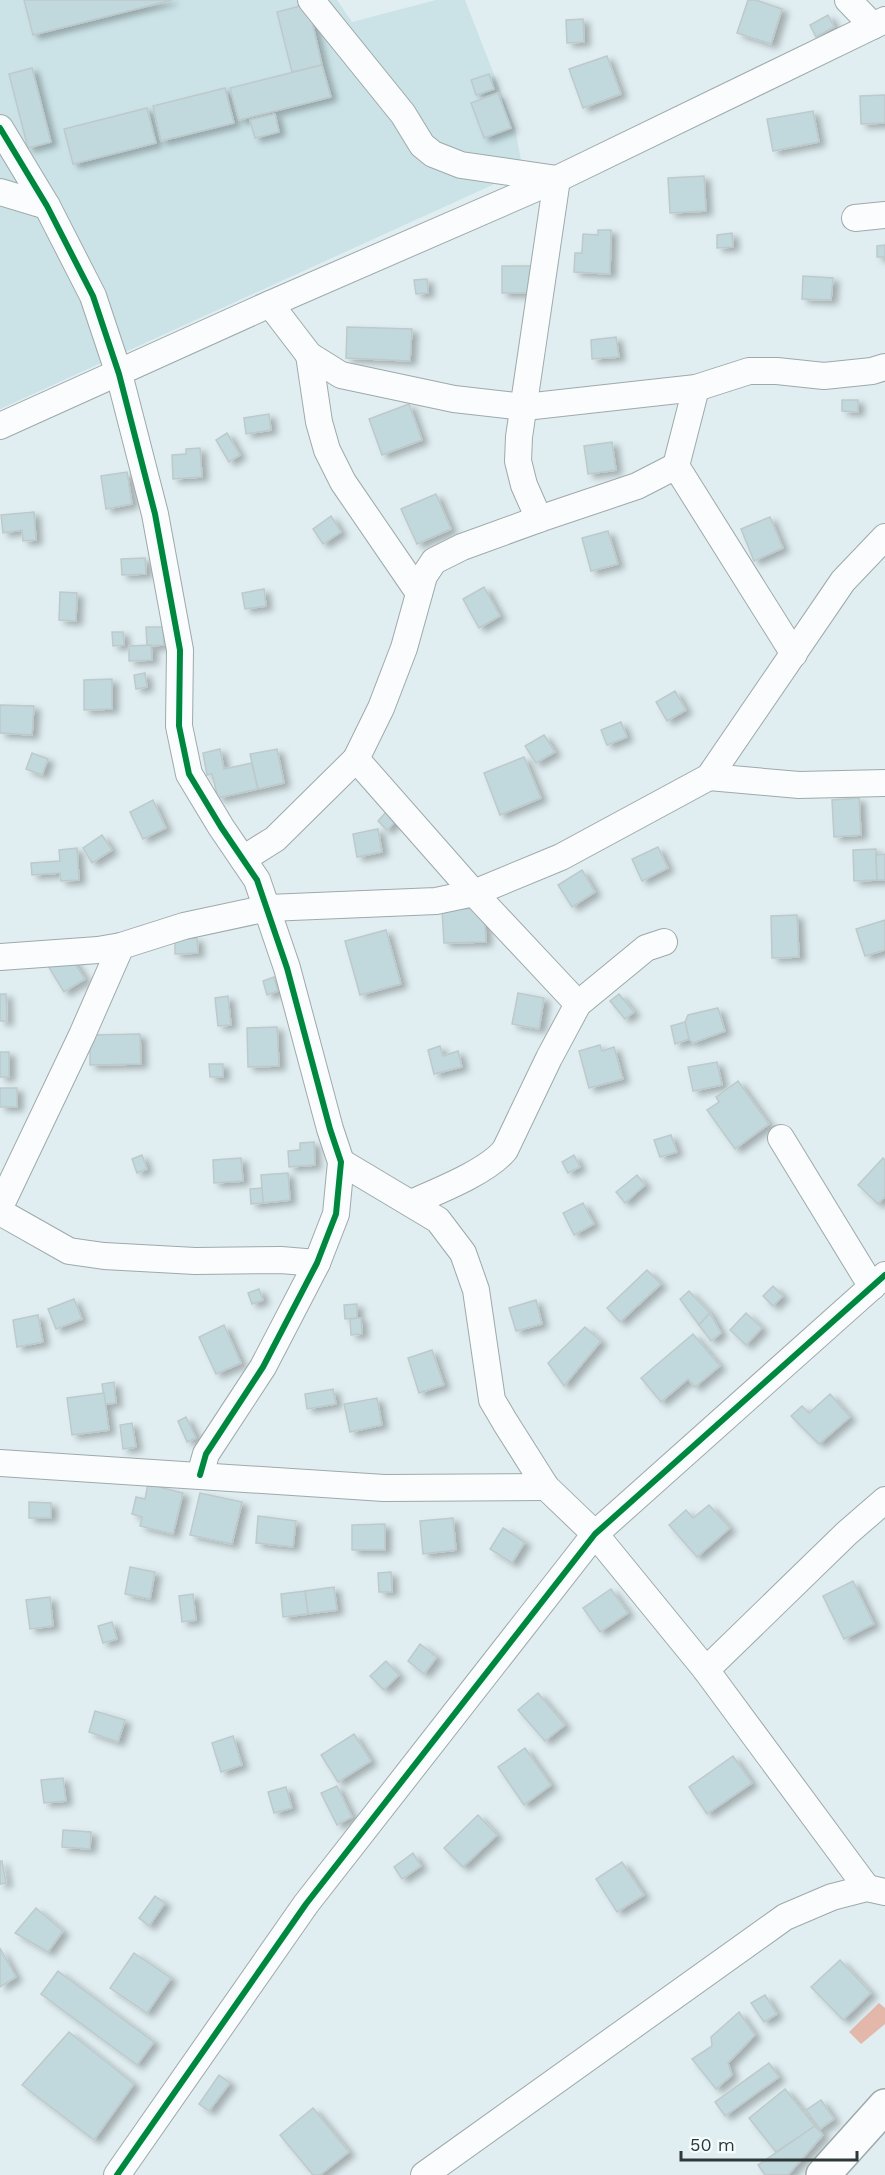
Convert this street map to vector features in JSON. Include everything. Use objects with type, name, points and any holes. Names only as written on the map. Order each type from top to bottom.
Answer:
[{"type":"main road","points":[[823,2175],[885,2106]]},
{"type":"street","points":[[311,0],[403,114],[422,145],[433,154],[461,165],[557,179]]},
{"type":"street","points":[[0,426],[270,304],[557,179],[879,22],[848,0]]},
{"type":"street","points":[[0,128],[46,206],[93,296],[119,374],[155,514],[180,650],[179,726],[189,774],[257,880],[268,908],[341,1162],[336,1214],[317,1263],[263,1367],[206,1454],[200,1475]]},
{"type":"street","points":[[539,519],[524,485],[518,461],[519,437],[557,179]]},
{"type":"street","points":[[0,192],[46,206]]},
{"type":"street","points":[[855,218],[885,214]]},
{"type":"street","points":[[270,304],[309,355],[341,375],[454,399],[525,407],[696,387],[749,371],[777,371],[824,376],[885,367]]},
{"type":"street","points":[[309,355],[319,422],[327,450],[343,482],[419,593]]},
{"type":"street","points":[[696,387],[676,466],[794,654]]},
{"type":"street","points":[[243,859],[275,839],[356,759],[381,708],[404,648],[424,576],[434,561],[462,547],[637,486],[676,466]]},
{"type":"street","points":[[0,957],[121,946],[184,926],[268,908],[436,901],[474,893],[561,857],[709,777],[843,581],[885,537]]},
{"type":"street","points":[[356,759],[474,893],[578,1004]]},
{"type":"street","points":[[709,777],[799,785],[885,783]]},
{"type":"street","points":[[411,1203],[498,1159],[505,1150],[578,1004],[646,948],[664,942]]},
{"type":"street","points":[[0,1207],[82,1035],[121,946]]},
{"type":"street","points":[[117,2175],[306,1904],[595,1534],[879,1281],[781,1138]]},
{"type":"street","points":[[341,1162],[438,1220],[463,1253],[476,1290],[492,1400],[546,1487],[595,1534],[706,1670],[876,1890],[832,1898],[785,1917],[424,2175]]},
{"type":"street","points":[[0,1212],[69,1251],[104,1257],[195,1261],[281,1260],[317,1263]]},
{"type":"street","points":[[0,1463],[384,1488],[546,1487]]},
{"type":"street","points":[[706,1670],[847,1533],[885,1500]]},
{"type":"shaded area","points":[[0,0],[337,0],[352,22],[436,0],[465,0],[515,128],[523,171],[0,409]]},
{"type":"shaded area","points":[[879,2003],[885,2008],[885,2024],[861,2044],[849,2032]]},
{"type":"building","points":[[24,0],[172,0],[33,35]]},
{"type":"building","points":[[748,0],[756,0],[782,9],[771,44],[737,33]]},
{"type":"building","points":[[308,4],[322,65],[292,72],[277,12]]},
{"type":"building","points":[[828,15],[834,27],[816,37],[810,25]]},
{"type":"building","points":[[583,19],[584,42],[567,43],[566,20]]},
{"type":"building","points":[[607,56],[621,94],[583,108],[569,69]]},
{"type":"building","points":[[322,65],[331,97],[239,120],[230,88]]},
{"type":"building","points":[[32,68],[51,142],[28,148],[9,74]]},
{"type":"building","points":[[489,74],[494,89],[476,95],[471,80]]},
{"type":"building","points":[[225,88],[234,123],[161,141],[153,106]]},
{"type":"building","points":[[498,93],[511,128],[484,138],[471,103]]},
{"type":"building","points":[[885,95],[885,123],[861,124],[860,96]]},
{"type":"building","points":[[147,108],[156,143],[73,164],[64,129]]},
{"type":"building","points":[[813,111],[819,142],[773,151],[767,119]]},
{"type":"building","points":[[275,114],[279,132],[255,138],[250,120]]},
{"type":"building","points":[[704,176],[706,211],[670,213],[668,178]]},
{"type":"building","points":[[598,230],[611,230],[610,274],[574,272],[575,253],[582,253],[583,234],[598,235]]},
{"type":"building","points":[[732,233],[733,247],[717,248],[717,235]]},
{"type":"building","points":[[885,245],[885,257],[877,257],[877,246]]},
{"type":"building","points":[[502,266],[532,266],[531,293],[502,293]]},
{"type":"building","points":[[803,276],[833,278],[831,300],[802,299]]},
{"type":"building","points":[[427,279],[428,293],[416,294],[414,280]]},
{"type":"building","points":[[347,327],[412,329],[410,361],[346,358]]},
{"type":"building","points":[[616,337],[619,357],[592,359],[591,340]]},
{"type":"building","points":[[842,400],[858,400],[858,412],[842,411]]},
{"type":"building","points":[[409,404],[422,440],[382,455],[369,419]]},
{"type":"building","points":[[269,414],[271,430],[246,434],[244,418]]},
{"type":"building","points":[[227,433],[240,455],[229,462],[216,440]]},
{"type":"building","points":[[612,442],[616,470],[588,474],[584,446]]},
{"type":"building","points":[[200,448],[202,477],[173,479],[172,455],[186,454],[186,449]]},
{"type":"building","points":[[127,472],[132,504],[106,509],[101,476]]},
{"type":"building","points":[[436,494],[451,529],[417,544],[401,509]]},
{"type":"building","points":[[34,512],[36,540],[23,541],[22,530],[3,533],[1,515]]},
{"type":"building","points":[[331,516],[341,532],[323,544],[313,529]]},
{"type":"building","points":[[770,517],[783,548],[754,561],[741,529]]},
{"type":"building","points":[[608,531],[618,564],[591,571],[582,538]]},
{"type":"building","points":[[145,558],[146,574],[122,575],[121,559]]},
{"type":"building","points":[[484,587],[500,616],[479,628],[463,599]]},
{"type":"building","points":[[264,589],[266,606],[245,609],[242,593]]},
{"type":"building","points":[[60,592],[77,593],[76,621],[59,620]]},
{"type":"building","points":[[146,627],[163,627],[164,645],[147,646]]},
{"type":"building","points":[[112,632],[123,632],[124,645],[113,646]]},
{"type":"building","points":[[151,645],[152,660],[129,661],[129,646]]},
{"type":"building","points":[[145,673],[147,687],[136,689],[134,675]]},
{"type":"building","points":[[112,679],[112,709],[84,710],[84,680]]},
{"type":"building","points":[[675,691],[686,710],[667,721],[656,702]]},
{"type":"building","points":[[0,705],[34,706],[32,735],[0,733]]},
{"type":"building","points":[[621,722],[627,737],[607,745],[601,730]]},
{"type":"building","points":[[544,735],[555,752],[536,763],[525,746]]},
{"type":"building","points":[[220,749],[224,769],[252,763],[258,789],[218,798],[212,774],[207,775],[203,753]]},
{"type":"building","points":[[277,749],[284,783],[258,789],[250,754]]},
{"type":"building","points":[[32,753],[48,759],[42,775],[26,769]]},
{"type":"building","points":[[524,757],[541,798],[500,815],[484,773]]},
{"type":"building","points":[[859,798],[861,835],[834,837],[832,800]]},
{"type":"building","points":[[153,800],[166,828],[143,839],[130,812]]},
{"type":"building","points":[[388,810],[398,819],[387,830],[378,821]]},
{"type":"building","points":[[378,829],[382,852],[357,857],[353,834]]},
{"type":"building","points":[[102,835],[112,850],[92,863],[83,848]]},
{"type":"building","points":[[658,847],[668,868],[642,881],[632,859]]},
{"type":"building","points":[[77,848],[79,880],[61,881],[60,873],[32,875],[31,863],[60,861],[59,850]]},
{"type":"building","points":[[876,849],[877,880],[854,881],[853,850]]},
{"type":"building","points":[[885,854],[885,880],[877,880],[876,855]]},
{"type":"building","points":[[582,870],[595,892],[572,907],[558,885]]},
{"type":"building","points":[[484,908],[486,942],[444,943],[442,910]]},
{"type":"building","points":[[797,915],[799,957],[772,958],[771,916]]},
{"type":"building","points":[[885,920],[885,950],[865,956],[856,929]]},
{"type":"building","points":[[386,930],[401,984],[360,995],[345,941]]},
{"type":"building","points":[[197,938],[198,953],[175,954],[175,939]]},
{"type":"building","points":[[68,953],[85,979],[64,992],[48,966]]},
{"type":"building","points":[[274,977],[278,991],[267,995],[263,981]]},
{"type":"building","points":[[518,993],[544,998],[539,1029],[512,1024]]},
{"type":"building","points":[[0,994],[6,994],[7,1021],[0,1021]]},
{"type":"building","points":[[619,994],[634,1012],[625,1019],[610,1001]]},
{"type":"building","points":[[228,996],[231,1025],[218,1026],[215,998]]},
{"type":"building","points":[[718,1008],[725,1031],[693,1043],[689,1039],[685,1022],[688,1015]]},
{"type":"building","points":[[685,1022],[689,1039],[675,1044],[671,1026]]},
{"type":"building","points":[[277,1027],[279,1066],[248,1067],[247,1028]]},
{"type":"building","points":[[140,1034],[141,1064],[90,1065],[90,1035]]},
{"type":"building","points":[[600,1045],[602,1051],[614,1047],[623,1079],[589,1088],[579,1051]]},
{"type":"building","points":[[440,1046],[443,1056],[458,1051],[462,1067],[434,1074],[428,1050]]},
{"type":"building","points":[[0,1052],[9,1052],[9,1077],[0,1077]]},
{"type":"building","points":[[717,1062],[722,1085],[693,1091],[688,1067]]},
{"type":"building","points":[[209,1064],[223,1064],[223,1077],[210,1077]]},
{"type":"building","points":[[738,1081],[769,1124],[735,1149],[707,1110],[719,1102],[716,1097]]},
{"type":"building","points":[[0,1088],[17,1088],[17,1107],[0,1107]]},
{"type":"building","points":[[671,1135],[677,1152],[660,1157],[654,1140]]},
{"type":"building","points":[[314,1142],[315,1165],[289,1167],[288,1151],[300,1150],[300,1143]]},
{"type":"building","points":[[142,1155],[147,1169],[137,1173],[132,1159]]},
{"type":"building","points":[[574,1155],[580,1167],[568,1173],[562,1162]]},
{"type":"building","points":[[241,1158],[243,1181],[214,1183],[213,1160]]},
{"type":"building","points":[[883,1158],[885,1160],[885,1197],[878,1204],[858,1185]]},
{"type":"building","points":[[288,1173],[290,1200],[263,1203],[261,1175]]},
{"type":"building","points":[[637,1175],[645,1185],[625,1203],[616,1192]]},
{"type":"building","points":[[262,1188],[263,1203],[251,1204],[250,1189]]},
{"type":"building","points":[[583,1203],[594,1224],[574,1235],[563,1213]]},
{"type":"building","points":[[647,1270],[661,1284],[620,1322],[607,1308]]},
{"type":"building","points":[[773,1286],[783,1296],[773,1306],[763,1296]]},
{"type":"building","points":[[259,1289],[263,1300],[252,1304],[248,1293]]},
{"type":"building","points":[[689,1291],[710,1313],[699,1325],[680,1299]]},
{"type":"building","points":[[74,1299],[82,1319],[56,1329],[48,1309]]},
{"type":"building","points":[[536,1300],[542,1324],[516,1331],[509,1308]]},
{"type":"building","points":[[357,1304],[357,1318],[345,1319],[344,1305]]},
{"type":"building","points":[[710,1313],[721,1333],[711,1341],[699,1325]]},
{"type":"building","points":[[746,1313],[762,1328],[746,1345],[730,1330]]},
{"type":"building","points":[[38,1315],[43,1342],[17,1347],[13,1320]]},
{"type":"building","points":[[361,1318],[362,1334],[351,1335],[350,1319]]},
{"type":"building","points":[[224,1325],[241,1363],[216,1374],[199,1337]]},
{"type":"building","points":[[585,1327],[601,1341],[564,1386],[548,1363]]},
{"type":"building","points":[[693,1334],[720,1366],[695,1387],[688,1379],[661,1402],[641,1378]]},
{"type":"building","points":[[432,1350],[444,1385],[419,1393],[408,1358]]},
{"type":"building","points":[[114,1382],[116,1403],[105,1404],[102,1384]]},
{"type":"building","points":[[333,1389],[336,1404],[307,1409],[305,1394]]},
{"type":"building","points":[[104,1393],[109,1430],[72,1435],[67,1398]]},
{"type":"building","points":[[830,1394],[850,1417],[819,1444],[791,1416],[802,1406],[809,1413]]},
{"type":"building","points":[[377,1398],[382,1425],[350,1432],[344,1404]]},
{"type":"building","points":[[186,1417],[196,1438],[187,1442],[178,1421]]},
{"type":"building","points":[[132,1423],[136,1447],[123,1449],[120,1425]]},
{"type":"building","points":[[148,1484],[183,1493],[173,1534],[140,1526],[142,1517],[132,1514],[136,1497],[145,1499]]},
{"type":"building","points":[[200,1493],[242,1502],[232,1544],[190,1535]]},
{"type":"building","points":[[29,1502],[51,1503],[51,1518],[29,1518]]},
{"type":"building","points":[[709,1505],[730,1528],[697,1557],[669,1525],[686,1510],[693,1518]]},
{"type":"building","points":[[258,1516],[296,1521],[293,1547],[256,1543]]},
{"type":"building","points":[[453,1518],[456,1550],[423,1554],[420,1521]]},
{"type":"building","points":[[385,1524],[385,1550],[352,1550],[352,1525]]},
{"type":"building","points":[[503,1528],[525,1542],[512,1563],[490,1549]]},
{"type":"building","points":[[130,1567],[155,1572],[150,1599],[125,1594]]},
{"type":"building","points":[[391,1572],[392,1592],[379,1592],[378,1573]]},
{"type":"building","points":[[853,1581],[874,1624],[844,1639],[823,1596]]},
{"type":"building","points":[[334,1587],[337,1610],[308,1614],[305,1591]]},
{"type":"building","points":[[611,1589],[628,1613],[600,1632],[583,1608]]},
{"type":"building","points":[[305,1591],[308,1614],[283,1617],[281,1594]]},
{"type":"building","points":[[193,1594],[196,1620],[182,1622],[179,1596]]},
{"type":"building","points":[[50,1597],[53,1626],[30,1629],[26,1600]]},
{"type":"building","points":[[112,1622],[117,1639],[103,1643],[98,1626]]},
{"type":"building","points":[[420,1644],[437,1657],[424,1674],[408,1661]]},
{"type":"building","points":[[386,1661],[399,1675],[384,1690],[370,1676]]},
{"type":"building","points":[[538,1693],[565,1725],[545,1741],[518,1710]]},
{"type":"building","points":[[95,1711],[125,1720],[118,1742],[89,1732]]},
{"type":"building","points":[[354,1734],[371,1761],[338,1782],[321,1755]]},
{"type":"building","points":[[233,1736],[242,1765],[221,1772],[212,1743]]},
{"type":"building","points":[[525,1748],[551,1785],[524,1805],[498,1767]]},
{"type":"building","points":[[733,1756],[752,1783],[707,1814],[689,1787]]},
{"type":"building","points":[[63,1778],[66,1801],[44,1803],[41,1780]]},
{"type":"building","points":[[337,1786],[352,1817],[337,1825],[321,1793]]},
{"type":"building","points":[[286,1787],[292,1808],[274,1813],[268,1792]]},
{"type":"building","points":[[478,1815],[497,1835],[463,1867],[444,1848]]},
{"type":"building","points":[[63,1830],[91,1832],[90,1849],[62,1847]]},
{"type":"building","points":[[413,1853],[421,1866],[402,1879],[394,1867]]},
{"type":"building","points":[[0,1861],[2,1861],[6,1883],[0,1884]]},
{"type":"building","points":[[622,1862],[644,1895],[617,1912],[596,1879]]},
{"type":"building","points":[[155,1896],[165,1903],[149,1926],[139,1918]]},
{"type":"building","points":[[36,1908],[63,1931],[48,1952],[15,1933]]},
{"type":"building","points":[[0,1948],[16,1977],[0,1987]]},
{"type":"building","points":[[134,1953],[171,1978],[147,2013],[110,1988]]},
{"type":"building","points":[[840,1960],[871,1993],[843,2020],[811,1987]]},
{"type":"building","points":[[58,1971],[154,2042],[137,2065],[41,1994]]},
{"type":"building","points":[[765,1995],[777,2014],[764,2022],[751,2003]]},
{"type":"building","points":[[739,2012],[755,2035],[728,2063],[732,2075],[716,2089],[692,2059],[712,2046],[711,2037]]},
{"type":"building","points":[[69,2032],[134,2084],[94,2140],[22,2085]]},
{"type":"building","points":[[769,2063],[779,2077],[725,2116],[715,2102]]},
{"type":"building","points":[[219,2075],[230,2083],[209,2111],[199,2104]]},
{"type":"building","points":[[785,2089],[815,2126],[776,2152],[749,2118]]},
{"type":"building","points":[[821,2100],[834,2119],[820,2129],[806,2110]]},
{"type":"building","points":[[313,2108],[349,2152],[320,2175],[313,2175],[280,2135]]},
{"type":"building","points":[[815,2126],[823,2135],[788,2175],[765,2175],[758,2165]]},
{"type":"cycle path","points":[[0,128],[47,206],[93,296],[119,374],[155,514],[180,650],[179,726],[189,774],[257,880],[287,968],[341,1162],[336,1214],[317,1263],[263,1367],[206,1454],[200,1475]]},
{"type":"cycle path","points":[[117,2175],[306,1904],[595,1534],[885,1275]]}]
